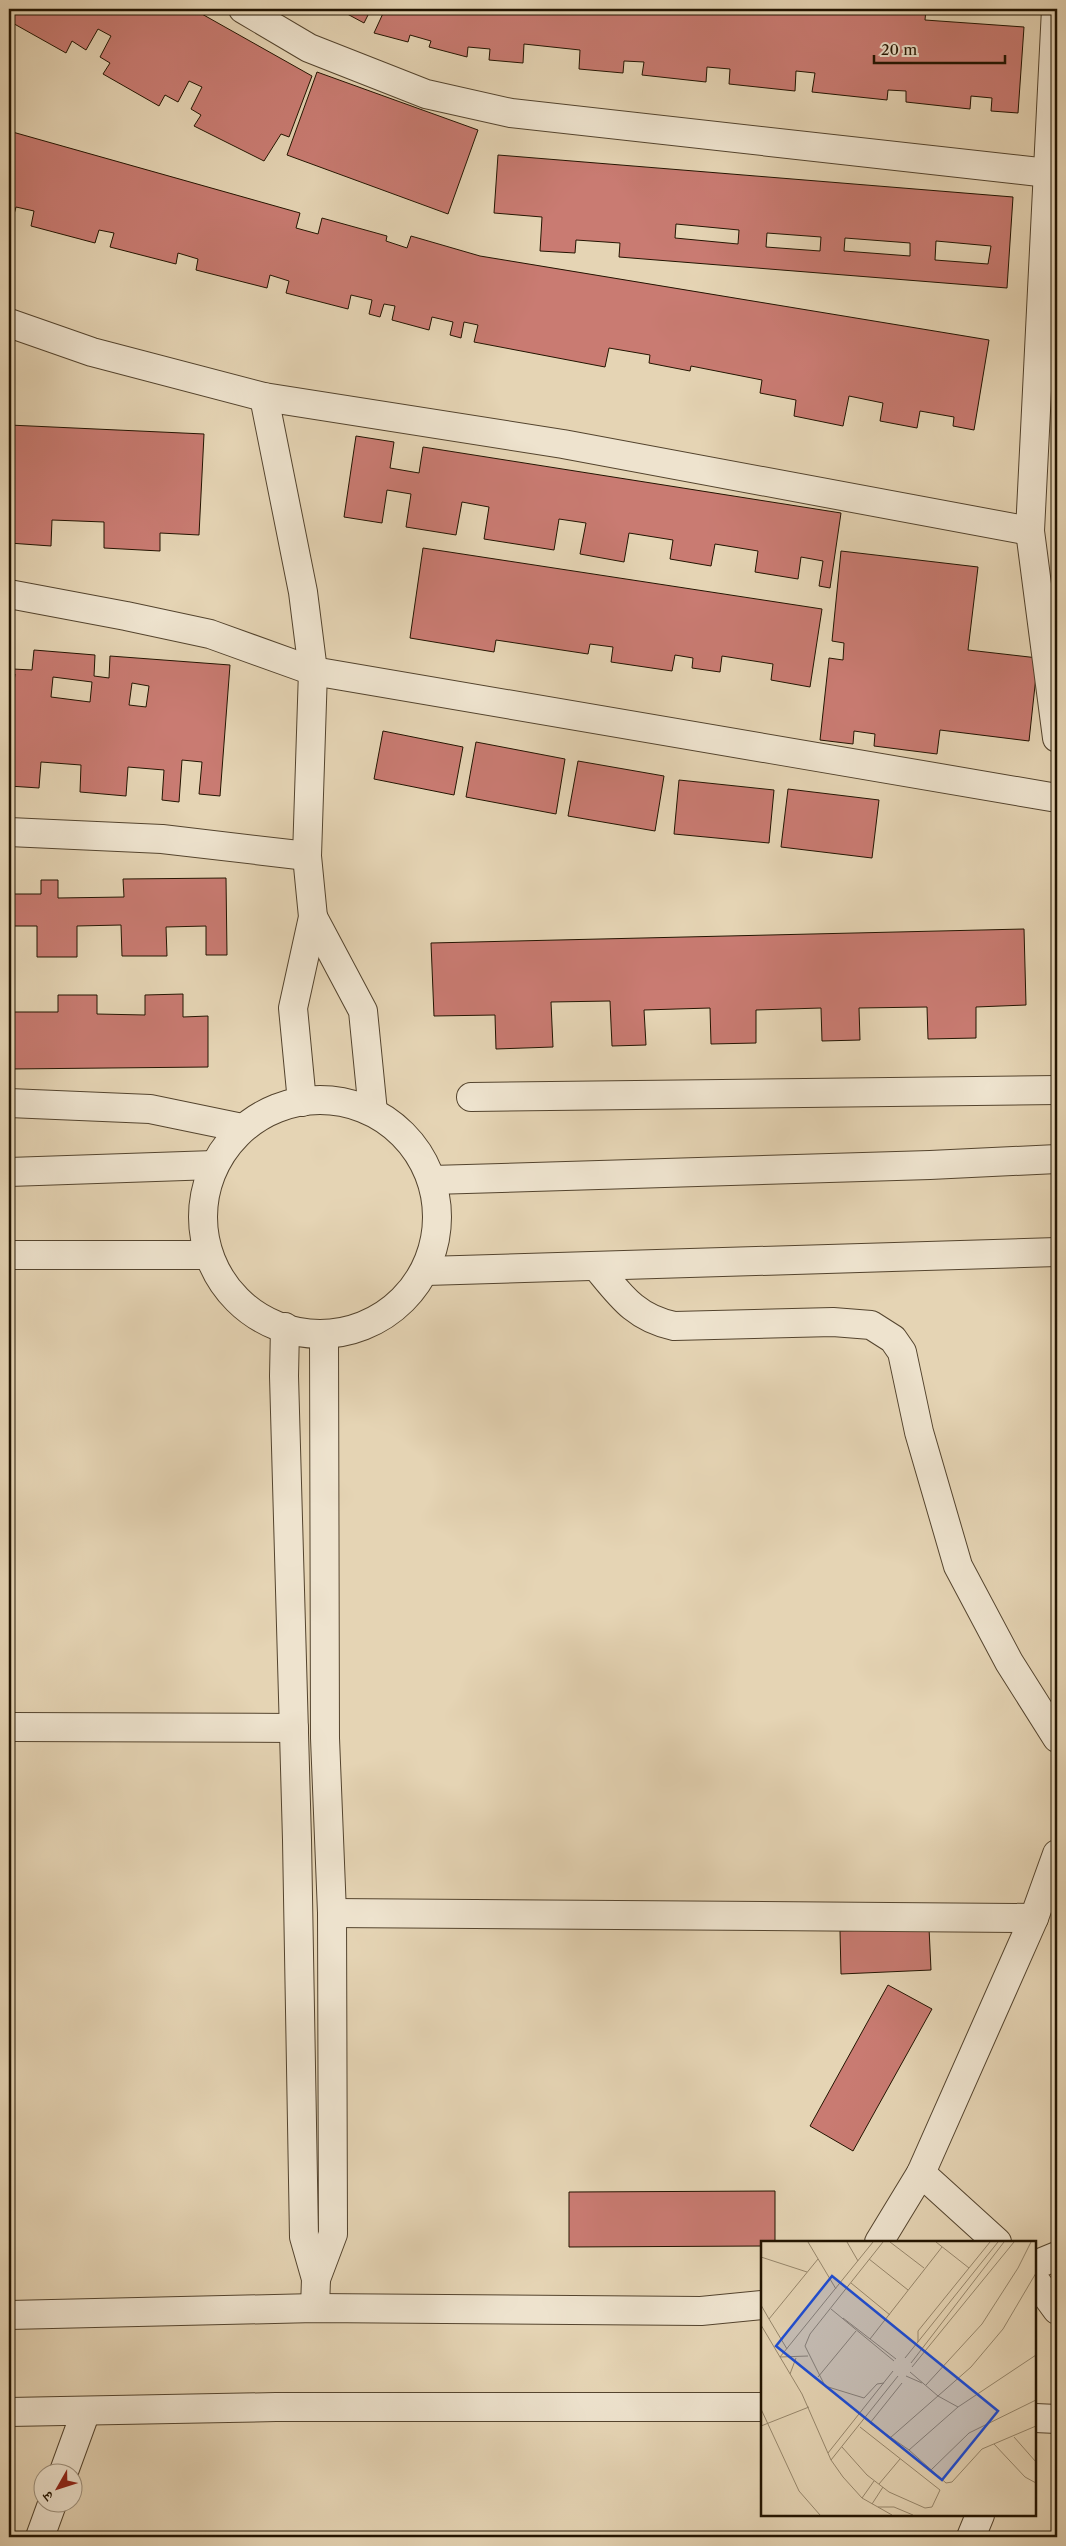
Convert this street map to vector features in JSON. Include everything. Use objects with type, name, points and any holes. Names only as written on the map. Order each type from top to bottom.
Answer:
[{"type":"street","points":[[243,9],[309,48],[426,94],[511,113],[1048,173]]},
{"type":"street","points":[[1056,9],[1030,531],[1057,738]]},
{"type":"street","points":[[9,323],[92,352],[264,397],[563,444],[1030,531]]},
{"type":"street","points":[[264,397],[304,592],[313,671],[307,856],[313,918],[293,1008],[302,1102]]},
{"type":"street","points":[[9,594],[210,634],[313,671],[1057,798]]},
{"type":"street","points":[[9,832],[162,839],[307,856]]},
{"type":"street","points":[[313,918],[363,1011],[373,1112]]},
{"type":"street","points":[[471,1096],[1057,1090]]},
{"type":"street","points":[[328,1099],[373,1112],[409,1140],[432,1180],[438,1226],[426,1271],[398,1307],[358,1330],[324,1336],[268,1323],[231,1295],[208,1255],[202,1209],[214,1165],[242,1128],[282,1105],[302,1102],[328,1099]]},
{"type":"street","points":[[9,1103],[150,1109],[242,1128]]},
{"type":"street","points":[[432,1180],[920,1166],[1057,1158]]},
{"type":"street","points":[[9,1172],[214,1165]]},
{"type":"street","points":[[426,1271],[1057,1252]]},
{"type":"street","points":[[9,1255],[208,1255]]},
{"type":"street","points":[[596,1266],[638,1313],[656,1323],[674,1326],[852,1323],[871,1325],[893,1339],[902,1352],[919,1432],[958,1566],[1009,1662],[1057,1738]]},
{"type":"street","points":[[284,1327],[304,2237],[316,2279],[315,2308]]},
{"type":"street","points":[[316,2279],[333,2234],[332,1913],[326,1738],[324,1336]]},
{"type":"street","points":[[9,1727],[294,1728]]},
{"type":"street","points":[[880,2241],[921,2173],[1034,1918],[1057,1854]]},
{"type":"street","points":[[332,1913],[1034,1918]]},
{"type":"street","points":[[921,2173],[996,2241]]},
{"type":"street","points":[[1036,2265],[1057,2256]]},
{"type":"street","points":[[1036,2281],[1057,2310]]},
{"type":"street","points":[[9,2315],[315,2308],[691,2311],[761,2305]]},
{"type":"street","points":[[9,2412],[276,2407],[761,2407]]},
{"type":"street","points":[[67,2464],[86,2411]]},
{"type":"street","points":[[1036,2418],[1057,2419]]},
{"type":"street","points":[[40,2537],[48,2514]]},
{"type":"street","points":[[971,2537],[980,2516]]},
{"type":"building","points":[[9,9],[193,9],[312,76],[289,137],[281,134],[264,161],[194,126],[201,115],[191,109],[202,87],[189,81],[178,102],[165,95],[159,106],[103,74],[110,63],[100,57],[111,36],[98,29],[86,50],[72,41],[66,53],[9,21]]},
{"type":"building","points":[[338,9],[371,9],[364,23]]},
{"type":"building","points":[[385,9],[926,9],[925,20],[1024,27],[1018,113],[991,111],[992,98],[971,96],[970,109],[906,102],[906,91],[888,90],[887,100],[812,92],[815,73],[796,71],[795,91],[729,84],[730,69],[707,67],[706,82],[642,75],[644,62],[624,61],[623,73],[579,69],[580,50],[524,44],[523,63],[489,60],[490,49],[468,47],[467,57],[429,47],[431,41],[410,35],[408,42],[374,33]]},
{"type":"building","points":[[317,72],[478,130],[448,214],[287,155]]},
{"type":"building","points":[[9,131],[300,213],[296,228],[318,234],[322,218],[387,236],[386,241],[407,248],[411,236],[480,256],[989,340],[974,430],[953,426],[954,417],[920,411],[917,428],[880,421],[883,403],[849,396],[843,426],[794,416],[796,400],[760,393],[762,380],[691,366],[690,371],[649,363],[650,355],[609,348],[605,367],[474,342],[478,325],[464,322],[461,338],[450,335],[453,322],[432,317],[429,330],[392,320],[395,306],[384,304],[380,317],[369,314],[372,300],[351,295],[348,309],[286,293],[289,281],[270,275],[267,288],[196,270],[198,259],[178,253],[176,264],[110,247],[114,233],[99,230],[95,243],[31,226],[34,211],[16,207],[12,222],[9,221]]},
{"type":"building","points":[[498,155],[1013,197],[1007,288],[619,257],[620,243],[576,240],[575,253],[540,251],[542,217],[494,213]],"holes":[[[676,224],[739,230],[738,244],[675,238]],[[767,233],[821,237],[820,251],[766,247]],[[845,238],[910,243],[910,256],[844,251]],[[936,241],[991,246],[988,264],[935,260]]]},
{"type":"building","points":[[9,425],[204,434],[199,535],[160,533],[160,551],[104,548],[104,522],[52,520],[51,546],[9,543]]},
{"type":"building","points":[[356,436],[394,442],[390,468],[419,473],[423,447],[841,513],[830,588],[819,586],[823,561],[801,557],[798,579],[755,572],[758,551],[715,544],[711,566],[670,559],[673,540],[629,533],[624,562],[580,554],[586,523],[559,519],[554,550],[484,539],[489,507],[462,502],[456,535],[406,527],[411,494],[387,490],[382,523],[344,517]]},
{"type":"building","points":[[423,548],[822,609],[810,687],[771,680],[773,664],[722,656],[720,672],[692,668],[693,658],[675,655],[672,671],[611,662],[613,647],[590,644],[588,654],[496,640],[494,652],[410,638]]},
{"type":"building","points":[[841,551],[978,567],[968,650],[1038,658],[1029,741],[940,730],[937,754],[874,746],[875,734],[854,731],[853,744],[820,740],[829,658],[843,660],[844,643],[832,641]]},
{"type":"building","points":[[9,648],[14,648],[13,669],[32,670],[34,650],[95,655],[94,676],[109,678],[110,656],[230,665],[220,796],[199,794],[202,762],[182,760],[179,802],[162,800],[164,770],[128,767],[126,796],[80,792],[81,765],[41,762],[39,788],[9,786],[9,697],[12,697],[15,674],[9,674]],"holes":[[[53,677],[92,682],[90,702],[51,697]],[[132,683],[149,686],[146,707],[129,705]]]},
{"type":"building","points":[[383,731],[463,747],[454,795],[374,779]]},
{"type":"building","points":[[476,742],[565,759],[556,814],[466,797]]},
{"type":"building","points":[[578,761],[664,776],[655,831],[568,816]]},
{"type":"building","points":[[679,780],[774,790],[769,843],[674,834]]},
{"type":"building","points":[[788,789],[879,800],[872,858],[781,847]]},
{"type":"building","points":[[226,878],[227,955],[206,955],[206,926],[166,927],[167,956],[122,956],[121,925],[77,926],[77,957],[37,957],[37,926],[9,926],[9,894],[41,894],[41,880],[58,880],[58,898],[124,897],[123,879]]},
{"type":"building","points":[[1024,929],[1026,1005],[976,1007],[976,1038],[928,1039],[927,1007],[859,1008],[860,1040],[822,1041],[821,1008],[756,1010],[756,1043],[711,1044],[710,1008],[644,1010],[646,1045],[612,1046],[610,1001],[551,1002],[553,1047],[496,1049],[495,1015],[434,1016],[431,943]]},
{"type":"building","points":[[183,994],[183,1017],[208,1016],[208,1067],[9,1069],[9,1012],[58,1012],[58,995],[97,995],[97,1014],[145,1015],[145,995]]},
{"type":"building","points":[[929,1928],[931,1970],[841,1974],[840,1931]]},
{"type":"building","points":[[888,1985],[932,2009],[853,2151],[810,2126]]},
{"type":"building","points":[[775,2191],[775,2241],[761,2241],[761,2246],[569,2247],[569,2192]]}]
